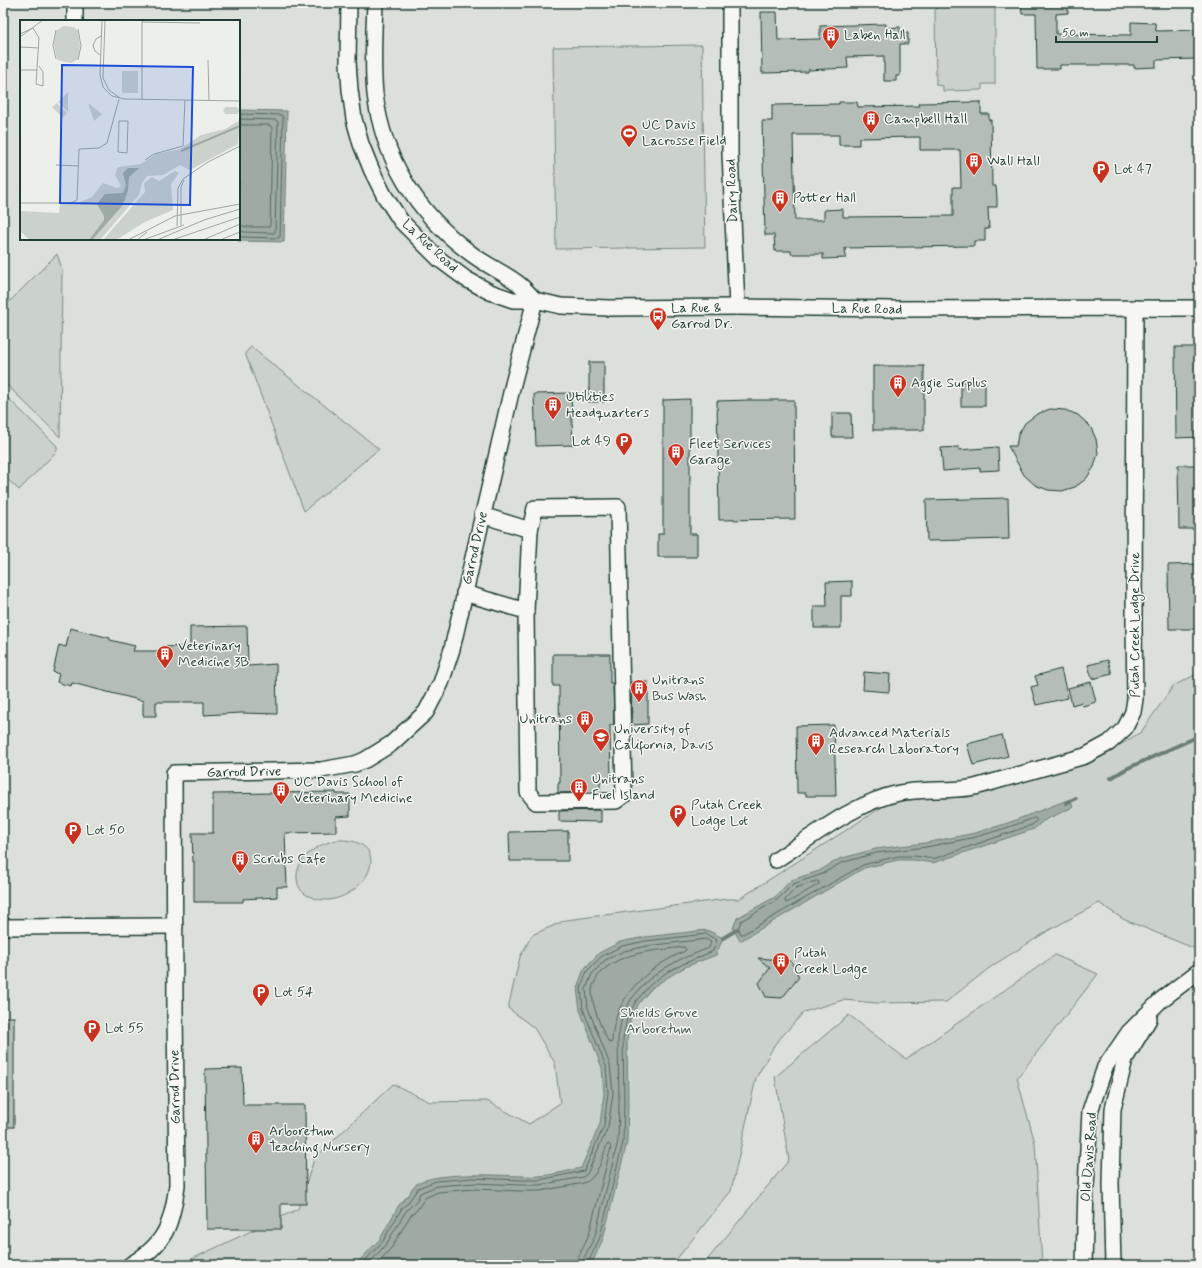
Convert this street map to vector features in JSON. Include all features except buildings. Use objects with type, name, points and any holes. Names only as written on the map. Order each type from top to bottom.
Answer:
[{"type":"street","points":[[75,3],[75,20]]},
{"type":"street","name":"La Rue Road","points":[[349,3],[348,62],[354,119],[361,144],[384,195],[401,220],[439,259],[466,279],[490,292],[513,300],[535,300],[561,306],[585,308],[737,307],[892,310],[1199,308]]},
{"type":"street","name":"La Rue Road","points":[[375,3],[375,93],[378,114],[386,141],[396,166],[413,196],[433,221],[469,253],[520,284],[535,300]]},
{"type":"street","name":"Dairy Road","points":[[730,3],[731,192],[737,307]]},
{"type":"street","name":"Garrod Drive","points":[[130,1265],[145,1257],[161,1240],[170,1224],[176,1198],[174,773],[321,770],[355,764],[374,756],[391,744],[426,712],[442,683],[452,649],[513,384],[535,300]]},
{"type":"street","name":"Putah Creek Lodge Drive","points":[[776,860],[850,812],[865,805],[914,790],[964,789],[975,787],[1085,756],[1109,743],[1125,728],[1133,712],[1135,699],[1135,308]]},
{"type":"street","points":[[618,507],[624,795],[616,801],[536,802],[528,792],[526,611],[530,530],[535,508],[618,507]]},
{"type":"street","points":[[482,515],[530,530]]},
{"type":"street","points":[[464,593],[526,611]]},
{"type":"street","points":[[3,927],[174,926]]},
{"type":"street","name":"Old Davis Road","points":[[1084,1265],[1090,1111],[1105,1067],[1128,1032],[1162,1000],[1199,971]]},
{"type":"street","name":"Old Davis Road","points":[[1113,1265],[1111,1183],[1113,1109],[1125,1059],[1162,1000]]},
{"type":"shaded area","name":"University of California, Davis","points":[[3,3],[1199,3],[1199,1265],[3,1265]]},
{"type":"green space","points":[[942,3],[995,3],[995,84],[982,84],[982,90],[943,91],[943,86],[936,85],[935,10]]},
{"type":"green space","name":"UC Davis Lacrosse Field","points":[[702,45],[705,247],[556,249],[553,47]]},
{"type":"green space","points":[[57,254],[62,269],[60,437],[3,381],[3,308]]},
{"type":"green space","points":[[251,347],[379,449],[304,511],[245,353]]},
{"type":"green space","points":[[3,393],[57,446],[57,451],[19,490],[3,475]]},
{"type":"green space","name":"Shields Grove Arboretum","points":[[1199,673],[1199,943],[1193,948],[1123,919],[1099,903],[1051,929],[992,966],[946,1002],[877,1003],[843,1000],[804,1012],[775,1044],[756,1078],[731,1191],[672,1265],[179,1265],[298,1209],[314,1159],[393,1084],[430,1102],[487,1101],[529,1124],[560,1103],[555,1063],[534,1028],[508,1008],[520,957],[532,935],[566,920],[727,899],[739,899],[882,807],[906,799],[969,797],[1069,769],[1100,757],[1141,732],[1173,686]]},
{"type":"green space","points":[[337,840],[354,842],[365,848],[370,857],[370,867],[365,878],[356,888],[344,896],[329,900],[317,899],[308,896],[301,891],[298,886],[297,871],[300,864],[304,858],[316,848],[323,844]]},
{"type":"green space","points":[[1055,955],[1098,974],[1017,1078],[1035,1143],[1042,1265],[703,1265],[789,1160],[775,1077],[849,1015],[906,1059]]},
{"type":"water","points":[[241,110],[287,111],[284,242],[238,241],[240,240]]},
{"type":"water","points":[[1070,799],[1073,807],[1043,821],[1034,829],[933,863],[914,860],[898,860],[864,868],[740,941],[733,928],[737,918],[775,897],[791,880],[819,871],[839,859],[875,849],[925,843],[975,833],[1008,823]]},
{"type":"water","points":[[707,930],[723,938],[716,955],[685,967],[653,987],[639,1003],[630,1020],[627,1040],[627,1142],[603,1239],[591,1265],[355,1265],[380,1239],[399,1205],[410,1194],[415,1185],[428,1179],[467,1175],[539,1176],[581,1168],[600,1124],[604,1094],[602,1068],[580,1010],[577,988],[584,969],[599,953],[620,942],[645,937]]},
{"type":"waterway","points":[[1111,778],[1126,769],[1199,736]]},
{"type":"waterway","points":[[1066,803],[1076,798]]},
{"type":"waterway","points":[[723,938],[738,929]]},
{"type":"place","name":"Laben Hall","points":[[831,50]]},
{"type":"place","name":"Campbell Hall","points":[[871,134]]},
{"type":"place","name":"UC Davis Lacrosse Field","points":[[629,148]]},
{"type":"place","name":"Wall Hall","points":[[974,176]]},
{"type":"place","name":"Lot 47","points":[[1101,184]]},
{"type":"place","name":"Potter Hall","points":[[780,213]]},
{"type":"place","name":"La Rue & Garrod Dr.","points":[[658,331]]},
{"type":"place","name":"Aggie Surplus","points":[[898,398]]},
{"type":"place","name":"Utilities Headquarters","points":[[553,420]]},
{"type":"place","name":"Lot 49","points":[[624,456]]},
{"type":"place","name":"Fleet Services Garage","points":[[676,467]]},
{"type":"place","name":"Veterinary Medicine 3B","points":[[165,669]]},
{"type":"place","name":"Unitrans Bus Wash","points":[[639,703]]},
{"type":"place","name":"Unitrans","points":[[585,734]]},
{"type":"place","name":"University of California, Davis","points":[[601,752]]},
{"type":"place","name":"Advanced Materials Research Laboratory","points":[[816,756]]},
{"type":"place","name":"Unitrans Fuel Island","points":[[579,802]]},
{"type":"place","name":"UC Davis School of Veterinary Medicine","points":[[281,805]]},
{"type":"place","name":"Putah Creek Lodge Lot","points":[[678,828]]},
{"type":"place","name":"Lot 50","points":[[73,845]]},
{"type":"place","name":"Scrubs Cafe","points":[[240,874]]},
{"type":"place","name":"Putah Creek Lodge","points":[[781,976]]},
{"type":"place","name":"Lot 54","points":[[261,1007]]},
{"type":"place","name":"Lot 55","points":[[92,1043]]},
{"type":"place","name":"Arboretum Teaching Nursery","points":[[256,1154]]}]
